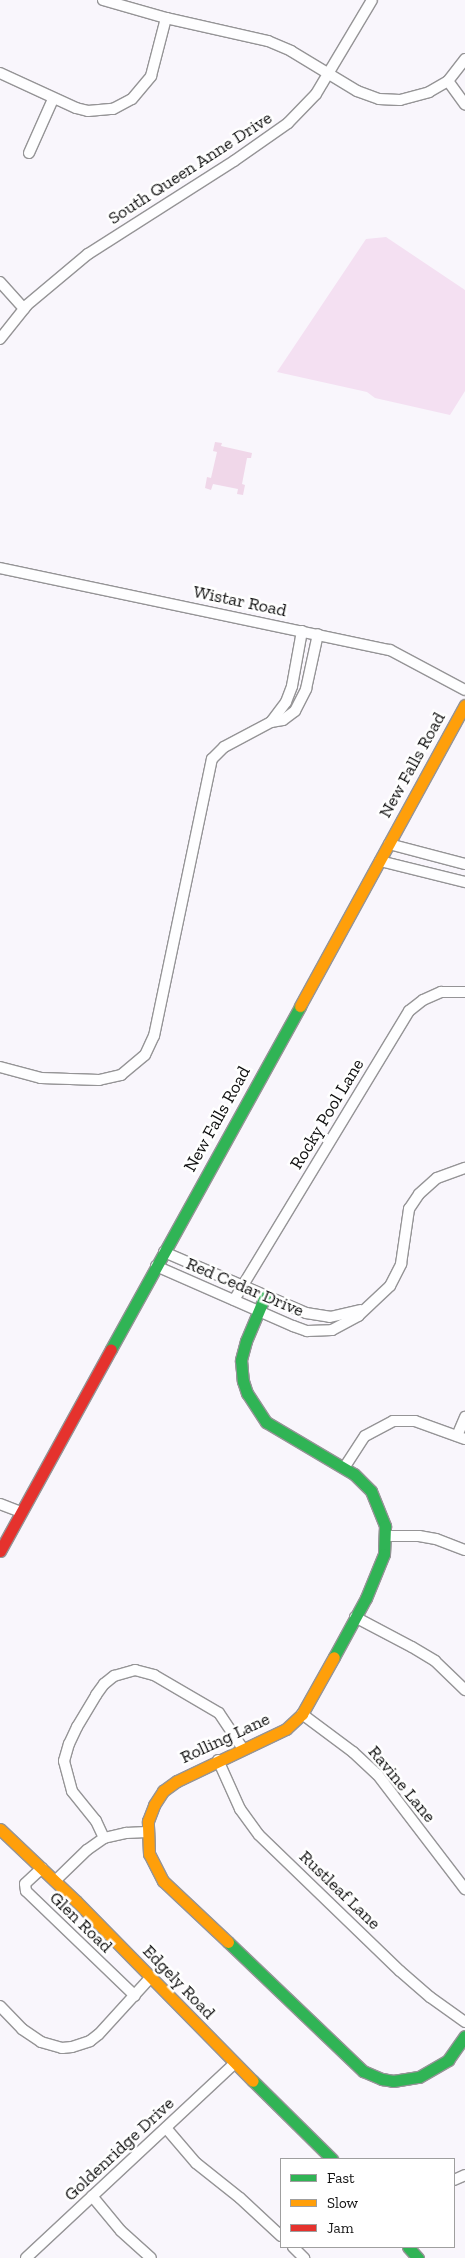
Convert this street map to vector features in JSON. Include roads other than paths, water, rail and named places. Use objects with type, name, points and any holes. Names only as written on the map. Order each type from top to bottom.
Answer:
[{"type":"main road","name":"New Falls Road","points":[[0,1551],[3,1539],[21,1512],[465,705]]},
{"type":"main road","name":"Rolling Lane","points":[[265,1296],[241,1360],[243,1381],[259,1414],[277,1431],[354,1474],[371,1491],[382,1515],[386,1536],[384,1554],[375,1580],[302,1714],[286,1729],[218,1760],[177,1781],[163,1791],[154,1805],[147,1832],[149,1854],[164,1881],[363,2071],[377,2078],[393,2081],[419,2077],[448,2060],[465,2036]]},
{"type":"main road","name":"Edgely Road","points":[[0,1829],[42,1868],[331,2158]]},
{"type":"main road","points":[[409,2248],[418,2258]]},
{"type":"street","points":[[103,0],[166,18],[268,41],[291,51],[368,95],[391,100],[420,95],[448,81],[465,59]]},
{"type":"street","name":"South Queen Anne Drive","points":[[0,339],[24,309],[88,254],[234,161],[288,123],[316,94],[372,0]]},
{"type":"street","points":[[0,73],[76,108],[103,112],[113,110],[132,100],[152,76],[166,18]]},
{"type":"street","points":[[448,81],[465,104]]},
{"type":"street","points":[[29,152],[53,99]]},
{"type":"street","points":[[0,282],[24,309]]},
{"type":"street","name":"Wistar Road","points":[[0,568],[390,650],[465,690]]},
{"type":"street","points":[[270,722],[286,702],[292,686],[302,631]]},
{"type":"street","points":[[0,1066],[40,1078],[99,1080],[121,1075],[145,1055],[154,1036],[207,779],[216,753],[270,722],[288,717],[301,701],[306,689],[318,634]]},
{"type":"street","points":[[389,844],[465,864]]},
{"type":"street","points":[[380,861],[465,882]]},
{"type":"street","name":"Rocky Pool Lane","points":[[234,1300],[409,1011],[422,1000],[441,992],[465,992]]},
{"type":"street","name":"Red Cedar Drive","points":[[156,1266],[293,1326],[316,1331],[341,1326],[358,1316],[390,1286],[401,1264],[404,1235],[413,1201],[427,1185],[437,1178],[465,1168]]},
{"type":"street","name":"Red Cedar Drive","points":[[164,1252],[306,1314],[330,1316],[358,1311],[374,1302]]},
{"type":"street","points":[[344,1468],[365,1436],[393,1421],[414,1421],[461,1438],[465,1417]]},
{"type":"street","points":[[0,1504],[21,1512]]},
{"type":"street","points":[[386,1536],[419,1536],[441,1541],[465,1550]]},
{"type":"street","points":[[355,1617],[412,1646],[434,1661],[465,1690]]},
{"type":"street","points":[[104,1838],[96,1821],[72,1791],[65,1772],[64,1761],[77,1727],[96,1695],[114,1676],[135,1670],[154,1675],[219,1713],[226,1720],[243,1749]]},
{"type":"street","name":"Ravine Lane","points":[[302,1714],[353,1752],[377,1774],[465,1889]]},
{"type":"street","name":"Rustleaf Lane","points":[[218,1760],[240,1808],[259,1835],[400,1971],[430,1998],[465,2022]]},
{"type":"street","points":[[54,1881],[87,1850],[104,1838],[126,1833],[147,1832]]},
{"type":"street","name":"Glen Road","points":[[42,1868],[25,1884],[26,1891],[135,1996]]},
{"type":"street","points":[[0,2006],[30,2036],[41,2042],[62,2048],[81,2045],[90,2041],[135,1996],[150,1978]]},
{"type":"street","name":"Goldenridge Drive","points":[[26,2258],[235,2063]]},
{"type":"street","points":[[166,2128],[208,2174],[240,2198],[280,2235]]},
{"type":"street","points":[[92,2196],[121,2231],[150,2258]]},
{"type":"street","points":[[294,2248],[304,2258]]}]
